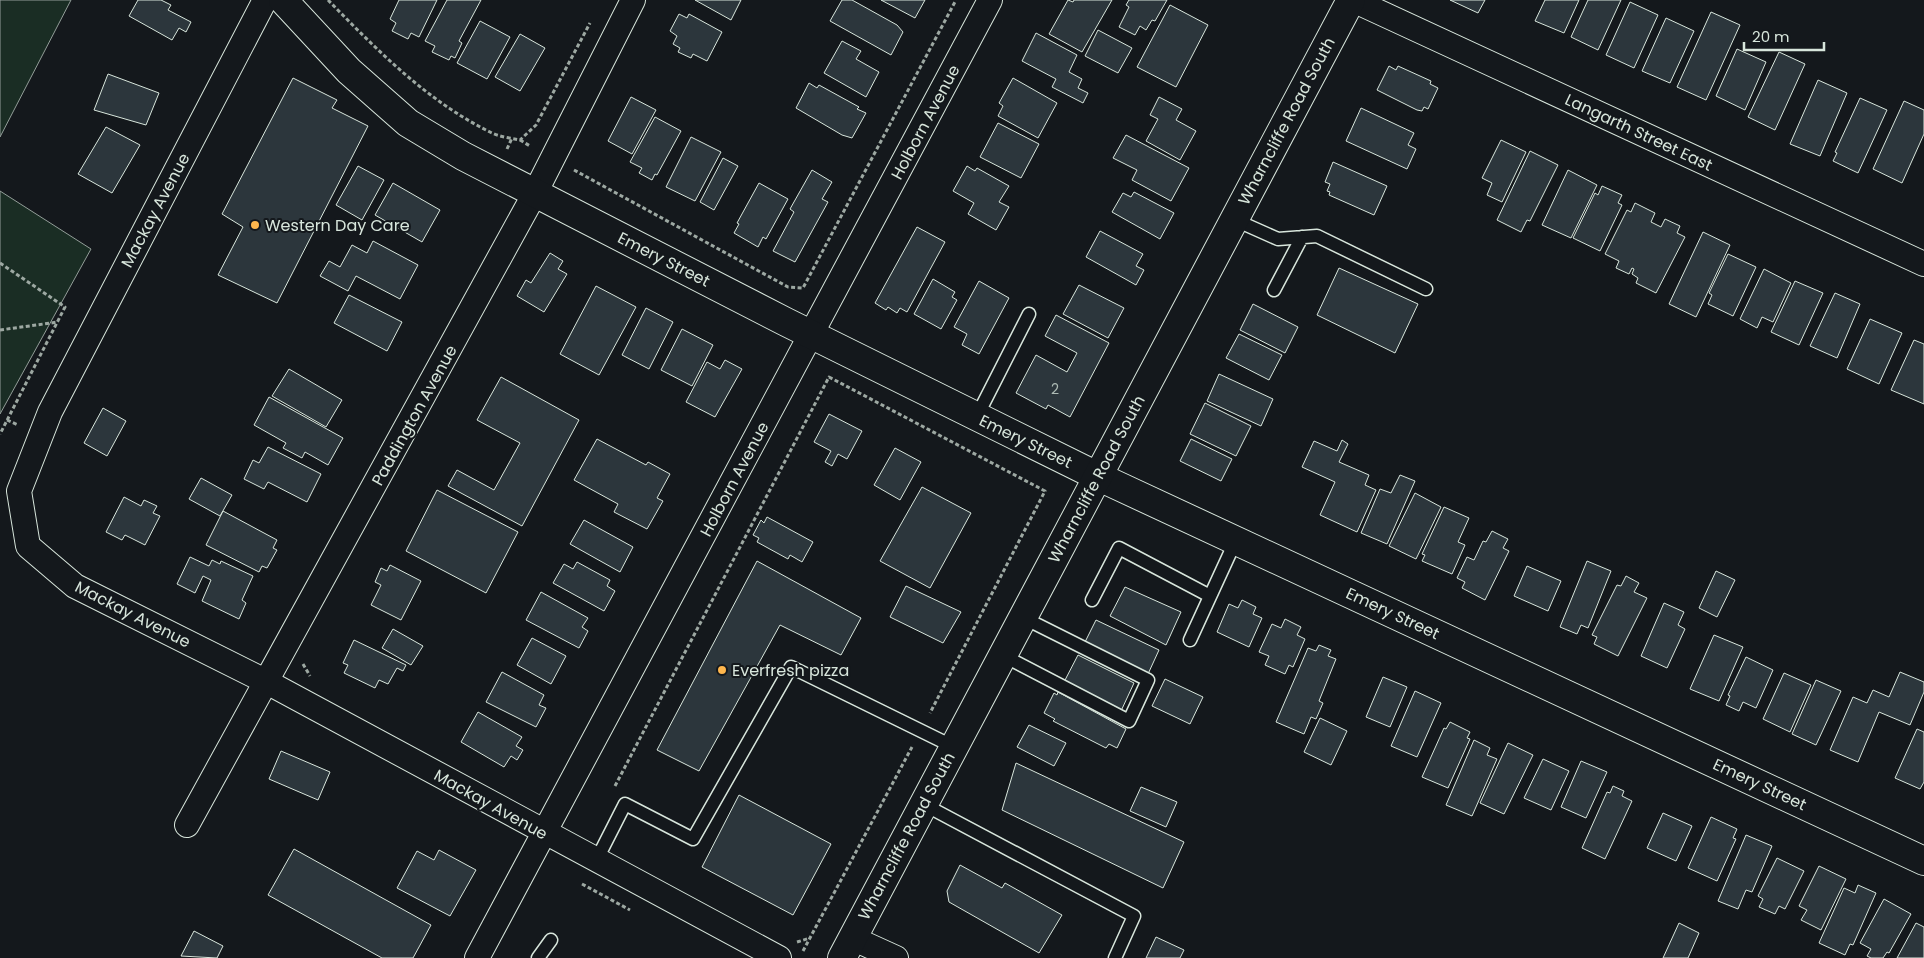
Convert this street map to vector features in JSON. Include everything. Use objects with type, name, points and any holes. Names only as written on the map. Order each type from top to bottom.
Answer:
[{"type":"street","name":"Mackay Avenue","points":[[265,0],[50,412],[19,491],[28,546],[75,586],[267,682],[779,958]]},
{"type":"street","name":"Emery Street","points":[[283,0],[349,72],[408,123],[463,156],[812,334],[1097,476],[1924,860]]},
{"type":"street","name":"Paddington Avenue","points":[[187,825],[535,193],[633,0]]},
{"type":"street","name":"Holborn Avenue","points":[[477,958],[990,0]]},
{"type":"street","name":"Wharncliffe Road South","points":[[847,948],[1352,0]]},
{"type":"street","name":"Langarth Street East","points":[[1352,0],[1924,264]]},
{"type":"street","points":[[847,948],[896,958]]},
{"type":"lane","points":[[1234,219],[1278,239],[1317,236],[1426,289]]},
{"type":"lane","points":[[1274,290],[1302,237]]},
{"type":"lane","points":[[977,416],[1029,314]]},
{"type":"lane","points":[[1190,640],[1236,540]]},
{"type":"lane","points":[[1092,600],[1119,548],[1210,596]]},
{"type":"lane","points":[[1002,655],[1128,721],[1148,680],[1022,617]]},
{"type":"lane","points":[[596,861],[625,804],[694,839],[791,667],[954,747]]},
{"type":"lane","points":[[923,804],[1134,916],[1115,958]]},
{"type":"lane","points":[[538,958],[551,940]]},
{"type":"path","points":[[328,0],[374,48],[434,98],[492,133],[520,140],[536,125],[593,17]]},
{"type":"path","points":[[576,162],[574,169],[582,174],[788,287],[803,288],[956,0]]},
{"type":"path","points":[[0,263],[65,307],[0,434]]},
{"type":"path","points":[[0,330],[58,322]]},
{"type":"path","points":[[614,787],[829,376],[1045,491]]},
{"type":"green space","points":[[0,0],[71,0],[0,137]]},
{"type":"green space","points":[[0,191],[91,249],[0,414]]},
{"type":"building","points":[[138,0],[161,0],[171,5],[168,10],[191,22],[186,32],[179,28],[172,40],[129,16]]},
{"type":"building","points":[[399,0],[437,0],[419,37],[411,33],[408,39],[392,31],[396,23],[390,19]]},
{"type":"building","points":[[447,0],[481,0],[459,41],[462,43],[455,58],[451,56],[449,60],[432,52],[435,46],[425,41]]},
{"type":"building","points":[[695,0],[741,0],[731,20]]},
{"type":"building","points":[[842,0],[852,0],[897,25],[903,32],[891,55],[830,21]]},
{"type":"building","points":[[881,0],[925,0],[915,18]]},
{"type":"building","points":[[1068,0],[1073,2],[1074,0],[1112,0],[1082,52],[1049,34]]},
{"type":"building","points":[[1129,0],[1167,0],[1155,21],[1152,20],[1146,30],[1140,26],[1135,35],[1119,27],[1129,7],[1126,5]]},
{"type":"building","points":[[1450,0],[1485,0],[1478,13]]},
{"type":"building","points":[[1545,0],[1579,0],[1564,33],[1535,21]]},
{"type":"building","points":[[1588,0],[1621,0],[1598,50],[1571,37]]},
{"type":"building","points":[[1630,2],[1658,15],[1634,68],[1606,55]]},
{"type":"building","points":[[1170,5],[1208,25],[1176,87],[1137,67]]},
{"type":"building","points":[[1711,12],[1740,25],[1706,100],[1677,87]]},
{"type":"building","points":[[679,14],[687,18],[689,14],[722,32],[707,61],[693,54],[691,58],[678,52],[680,48],[673,44],[677,36],[670,31]]},
{"type":"building","points":[[1666,18],[1694,31],[1670,83],[1642,71]]},
{"type":"building","points":[[480,21],[510,37],[487,79],[457,63]]},
{"type":"building","points":[[1098,30],[1132,48],[1118,73],[1085,56]]},
{"type":"building","points":[[1036,33],[1077,55],[1069,72],[1082,79],[1078,88],[1088,93],[1083,103],[1052,87],[1056,79],[1022,61]]},
{"type":"building","points":[[520,34],[545,48],[520,91],[495,77]]},
{"type":"building","points":[[842,41],[861,51],[856,59],[879,72],[866,97],[824,73]]},
{"type":"building","points":[[1737,49],[1766,62],[1745,110],[1716,96]]},
{"type":"building","points":[[1779,52],[1805,64],[1775,130],[1748,117]]},
{"type":"building","points":[[1389,66],[1396,70],[1398,66],[1431,81],[1430,84],[1438,88],[1428,109],[1424,107],[1422,111],[1417,110],[1377,90]]},
{"type":"building","points":[[108,74],[159,93],[146,125],[94,110]]},
{"type":"building","points":[[293,78],[337,100],[332,108],[368,126],[277,303],[218,275],[243,227],[222,214]]},
{"type":"building","points":[[1013,78],[1057,103],[1038,138],[998,116],[1003,106],[999,103]]},
{"type":"building","points":[[1818,80],[1847,93],[1820,156],[1790,144]]},
{"type":"building","points":[[809,83],[817,88],[819,85],[859,107],[857,109],[866,113],[852,138],[842,135],[796,108]]},
{"type":"building","points":[[631,97],[656,110],[632,154],[608,141]]},
{"type":"building","points":[[1159,97],[1182,109],[1176,120],[1196,131],[1180,160],[1146,141],[1158,119],[1150,115]]},
{"type":"building","points":[[1860,98],[1887,110],[1858,173],[1833,161],[1837,153],[1835,152]]},
{"type":"building","points":[[1904,101],[1924,110],[1924,134],[1902,183],[1873,169]]},
{"type":"building","points":[[1361,108],[1414,133],[1408,145],[1416,149],[1407,169],[1346,141]]},
{"type":"building","points":[[655,117],[681,131],[657,175],[655,174],[652,180],[639,173],[642,168],[630,162]]},
{"type":"building","points":[[998,123],[1039,144],[1021,178],[980,157]]},
{"type":"building","points":[[106,127],[140,145],[112,193],[78,174]]},
{"type":"building","points":[[1126,135],[1189,168],[1171,201],[1132,180],[1137,170],[1113,158]]},
{"type":"building","points":[[691,137],[721,152],[695,201],[666,187]]},
{"type":"building","points":[[1501,140],[1526,152],[1502,202],[1487,195],[1492,183],[1482,178]]},
{"type":"building","points":[[1530,151],[1558,165],[1530,221],[1527,220],[1521,232],[1497,220]]},
{"type":"building","points":[[723,158],[738,166],[714,210],[700,202]]},
{"type":"building","points":[[1333,162],[1387,186],[1374,215],[1329,195],[1330,192],[1327,191],[1330,184],[1325,182]]},
{"type":"building","points":[[358,166],[384,180],[362,220],[336,205]]},
{"type":"building","points":[[967,166],[975,171],[977,168],[1009,186],[999,202],[1009,207],[996,230],[968,214],[974,203],[953,191]]},
{"type":"building","points":[[812,170],[832,182],[822,199],[828,202],[795,262],[773,251],[794,212],[790,209]]},
{"type":"building","points":[[1568,170],[1597,185],[1571,238],[1542,225]]},
{"type":"building","points":[[393,183],[440,210],[422,242],[375,215]]},
{"type":"building","points":[[759,183],[788,199],[766,239],[763,237],[758,247],[734,233],[739,224],[737,223]]},
{"type":"building","points":[[1602,186],[1622,195],[1618,203],[1622,205],[1600,251],[1573,238],[1595,193],[1598,195]]},
{"type":"building","points":[[1134,192],[1174,213],[1160,239],[1112,212],[1123,193],[1131,197]]},
{"type":"building","points":[[1635,203],[1655,213],[1651,222],[1661,227],[1665,219],[1680,226],[1677,233],[1685,237],[1656,293],[1636,283],[1638,278],[1632,274],[1634,269],[1632,268],[1629,274],[1616,268],[1619,261],[1605,254],[1627,210],[1631,212]]},
{"type":"building","points":[[917,227],[945,242],[907,312],[900,308],[897,313],[888,307],[886,310],[875,303]]},
{"type":"building","points":[[1100,231],[1143,254],[1136,266],[1144,270],[1136,285],[1086,257]]},
{"type":"building","points":[[1703,232],[1730,245],[1696,317],[1669,304]]},
{"type":"building","points":[[373,241],[418,265],[400,299],[356,276],[348,291],[320,276],[329,261],[340,267],[352,245],[367,253]]},
{"type":"building","points":[[550,253],[563,261],[558,269],[567,274],[544,312],[517,296],[526,280],[531,283]]},
{"type":"building","points":[[1728,254],[1756,267],[1733,316],[1708,304],[1712,295],[1709,293]]},
{"type":"building","points":[[1339,268],[1418,304],[1395,353],[1317,315]]},
{"type":"building","points":[[1764,269],[1791,283],[1773,322],[1762,317],[1757,328],[1740,319]]},
{"type":"building","points":[[933,279],[955,292],[952,297],[957,300],[941,329],[914,314]]},
{"type":"building","points":[[979,281],[1009,298],[979,354],[962,345],[967,334],[954,327]]},
{"type":"building","points":[[1795,281],[1823,293],[1799,345],[1771,332]]},
{"type":"building","points":[[1079,285],[1124,308],[1108,338],[1063,314]]},
{"type":"building","points":[[596,286],[636,307],[599,375],[560,354]]},
{"type":"building","points":[[1835,293],[1860,304],[1837,358],[1810,346]]},
{"type":"building","points":[[349,295],[402,322],[387,351],[334,323]]},
{"type":"building","points":[[1253,304],[1298,327],[1285,353],[1240,330]]},
{"type":"building","points":[[646,308],[673,322],[649,369],[622,355]]},
{"type":"building","points":[[1056,315],[1109,343],[1070,417],[1048,405],[1046,409],[1016,393],[1036,355],[1067,372],[1077,353],[1045,336]]},
{"type":"building","points":[[1870,319],[1902,333],[1879,384],[1847,369]]},
{"type":"building","points":[[682,329],[713,345],[692,386],[661,370]]},
{"type":"building","points":[[1239,334],[1282,355],[1269,380],[1226,358]]},
{"type":"building","points":[[1914,340],[1924,344],[1924,404],[1891,390]]},
{"type":"building","points":[[725,360],[742,369],[715,417],[686,402],[707,362],[720,369]]},
{"type":"building","points":[[289,369],[342,400],[326,427],[272,396]]},
{"type":"building","points":[[1219,374],[1273,399],[1261,426],[1207,401]]},
{"type":"building","points":[[501,377],[579,420],[522,526],[448,486],[457,470],[494,490],[520,443],[477,420]]},
{"type":"building","points":[[269,397],[343,438],[328,465],[305,452],[302,458],[283,448],[286,443],[254,425]]},
{"type":"building","points":[[1205,403],[1251,426],[1236,456],[1190,434]]},
{"type":"building","points":[[103,408],[126,421],[107,456],[84,443]]},
{"type":"building","points":[[829,414],[862,431],[847,459],[838,454],[832,466],[825,462],[831,451],[814,442]]},
{"type":"building","points":[[597,439],[646,465],[648,462],[670,474],[657,498],[663,501],[647,529],[614,512],[618,504],[574,480]]},
{"type":"building","points":[[1191,439],[1232,459],[1221,481],[1180,461]]},
{"type":"building","points":[[1342,440],[1348,444],[1339,462],[1369,475],[1365,485],[1376,490],[1357,532],[1320,515],[1335,482],[1302,467],[1314,441],[1337,451]]},
{"type":"building","points":[[268,447],[321,474],[307,502],[268,482],[264,489],[244,479],[253,460],[259,463]]},
{"type":"building","points":[[895,448],[921,462],[900,500],[874,485]]},
{"type":"building","points":[[1400,475],[1415,481],[1387,544],[1361,533],[1380,489],[1391,493]]},
{"type":"building","points":[[201,478],[232,495],[220,516],[189,499]]},
{"type":"building","points":[[922,487],[971,513],[930,588],[880,561]]},
{"type":"building","points":[[437,490],[518,532],[486,593],[406,551]]},
{"type":"building","points":[[1415,493],[1441,507],[1416,559],[1389,546]]},
{"type":"building","points":[[124,497],[141,506],[144,500],[157,506],[153,513],[160,516],[145,545],[125,535],[122,540],[106,532]]},
{"type":"building","points":[[1444,507],[1469,518],[1458,542],[1465,545],[1452,574],[1422,561],[1425,555],[1422,554]]},
{"type":"building","points":[[223,511],[277,540],[273,548],[277,550],[267,568],[262,566],[259,572],[206,545]]},
{"type":"building","points":[[767,517],[813,542],[802,562],[790,555],[788,559],[757,542],[759,538],[753,535],[761,520],[764,523]]},
{"type":"building","points":[[584,520],[633,547],[620,572],[570,544]]},
{"type":"building","points":[[1492,531],[1508,539],[1503,548],[1509,551],[1485,600],[1462,588],[1465,582],[1457,578],[1467,557],[1474,560],[1483,541],[1486,542]]},
{"type":"building","points":[[190,557],[209,566],[212,560],[220,564],[221,561],[253,576],[242,600],[246,603],[239,619],[202,601],[211,580],[203,576],[195,593],[177,584]]},
{"type":"building","points":[[757,561],[861,618],[841,655],[780,625],[699,771],[657,750]]},
{"type":"building","points":[[1587,561],[1611,571],[1588,628],[1581,625],[1577,634],[1560,627]]},
{"type":"building","points":[[577,562],[610,580],[607,586],[615,591],[604,611],[553,583],[564,564],[573,569]]},
{"type":"building","points":[[390,565],[421,581],[401,620],[371,605],[381,585],[375,582],[381,568],[387,571]]},
{"type":"building","points":[[1527,566],[1561,581],[1548,611],[1514,596]]},
{"type":"building","points":[[1716,571],[1735,580],[1717,617],[1699,608]]},
{"type":"building","points":[[1626,576],[1639,583],[1634,592],[1647,598],[1618,656],[1594,644],[1597,637],[1592,635],[1617,585],[1621,586]]},
{"type":"building","points":[[906,586],[961,612],[943,643],[890,617]]},
{"type":"building","points":[[1125,587],[1181,612],[1166,645],[1110,616]]},
{"type":"building","points":[[541,592],[588,618],[582,627],[588,631],[579,648],[526,620]]},
{"type":"building","points":[[1242,600],[1256,607],[1253,614],[1262,618],[1249,647],[1217,632],[1229,604],[1238,608]]},
{"type":"building","points":[[1664,603],[1684,612],[1678,625],[1685,629],[1667,668],[1641,656]]},
{"type":"building","points":[[1285,619],[1301,627],[1297,635],[1305,639],[1293,667],[1289,665],[1285,674],[1265,665],[1269,656],[1259,652],[1272,624],[1281,628]]},
{"type":"building","points":[[1096,620],[1159,650],[1148,674],[1084,644]]},
{"type":"building","points":[[393,629],[423,646],[411,665],[382,648]]},
{"type":"building","points":[[1714,635],[1743,647],[1719,701],[1690,689]]},
{"type":"building","points":[[532,638],[566,656],[551,684],[517,665]]},
{"type":"building","points":[[354,640],[406,665],[403,671],[397,668],[388,684],[379,680],[375,688],[344,673],[348,665],[343,663]]},
{"type":"building","points":[[1319,645],[1331,650],[1328,656],[1336,659],[1319,701],[1323,703],[1316,719],[1311,717],[1304,734],[1276,722],[1308,648],[1316,651]]},
{"type":"building","points":[[1078,655],[1134,683],[1121,711],[1064,682]]},
{"type":"building","points":[[1746,657],[1773,670],[1756,708],[1743,702],[1739,711],[1726,705],[1730,696],[1728,695]]},
{"type":"building","points":[[502,672],[544,695],[539,705],[546,708],[536,727],[486,702]]},
{"type":"building","points":[[1900,672],[1924,682],[1924,692],[1910,725],[1879,712],[1858,762],[1830,750],[1853,697],[1867,703],[1873,690],[1889,697]]},
{"type":"building","points":[[1784,673],[1811,685],[1790,732],[1763,719]]},
{"type":"building","points":[[1383,677],[1407,687],[1390,727],[1366,717]]},
{"type":"building","points":[[1165,679],[1203,697],[1190,724],[1152,706]]},
{"type":"building","points":[[1816,680],[1841,691],[1816,745],[1792,734]]},
{"type":"building","points":[[1415,691],[1441,703],[1417,757],[1391,746]]},
{"type":"building","points":[[1058,692],[1126,729],[1117,748],[1109,744],[1106,748],[1053,721],[1055,719],[1044,713],[1054,693],[1057,695]]},
{"type":"building","points":[[478,712],[522,737],[516,746],[523,750],[517,760],[511,756],[504,767],[461,742]]},
{"type":"building","points":[[1320,718],[1347,731],[1331,765],[1304,752]]},
{"type":"building","points":[[1450,722],[1470,732],[1467,738],[1470,739],[1448,788],[1422,777],[1444,728],[1446,729]]},
{"type":"building","points":[[1029,725],[1066,743],[1054,766],[1017,747]]},
{"type":"building","points":[[1917,729],[1924,732],[1924,782],[1920,789],[1895,778]]},
{"type":"building","points":[[1474,740],[1490,748],[1487,755],[1497,759],[1472,816],[1446,805]]},
{"type":"building","points":[[1508,743],[1533,755],[1504,814],[1480,803]]},
{"type":"building","points":[[281,751],[330,772],[318,800],[269,779]]},
{"type":"building","points":[[1543,759],[1569,771],[1551,810],[1524,798]]},
{"type":"building","points":[[1581,761],[1607,772],[1586,818],[1561,807]]},
{"type":"building","points":[[1016,763],[1184,842],[1163,888],[1002,810]]},
{"type":"building","points":[[1613,786],[1624,791],[1622,796],[1632,801],[1605,859],[1582,848],[1607,792],[1610,793]]},
{"type":"building","points":[[1141,787],[1177,802],[1166,827],[1130,811]]},
{"type":"building","points":[[739,795],[831,844],[793,915],[702,867]]},
{"type":"building","points":[[1663,813],[1692,826],[1676,861],[1647,848]]},
{"type":"building","points":[[1711,817],[1737,829],[1733,838],[1736,839],[1717,881],[1688,868]]},
{"type":"building","points":[[1746,835],[1772,846],[1752,892],[1746,890],[1738,909],[1718,901]]},
{"type":"building","points":[[294,849],[431,925],[413,958],[382,958],[268,895]]},
{"type":"building","points":[[439,850],[476,870],[450,916],[397,888],[417,851],[434,860]]},
{"type":"building","points":[[1777,858],[1804,871],[1785,909],[1779,906],[1775,914],[1759,907],[1763,899],[1758,896]]},
{"type":"building","points":[[960,865],[1002,888],[1005,883],[1062,915],[1039,953],[949,902],[947,891]]},
{"type":"building","points":[[1819,866],[1846,879],[1821,930],[1801,920],[1807,910],[1799,906]]},
{"type":"building","points":[[1858,885],[1876,893],[1853,945],[1850,944],[1845,955],[1819,943],[1844,888],[1855,893]]},
{"type":"building","points":[[1884,899],[1911,914],[1889,953],[1887,952],[1883,958],[1871,958],[1867,956],[1871,949],[1860,943]]},
{"type":"building","points":[[1679,923],[1699,933],[1688,958],[1663,958]]},
{"type":"building","points":[[1916,923],[1924,927],[1924,958],[1897,958]]},
{"type":"building","points":[[194,931],[223,946],[217,958],[181,956]]},
{"type":"building","points":[[1156,937],[1184,950],[1180,958],[1146,958]]},
{"type":"place","name":"Western Day Care","points":[[255,225]]},
{"type":"place","name":"Everfresh pizza","points":[[722,670]]}]
